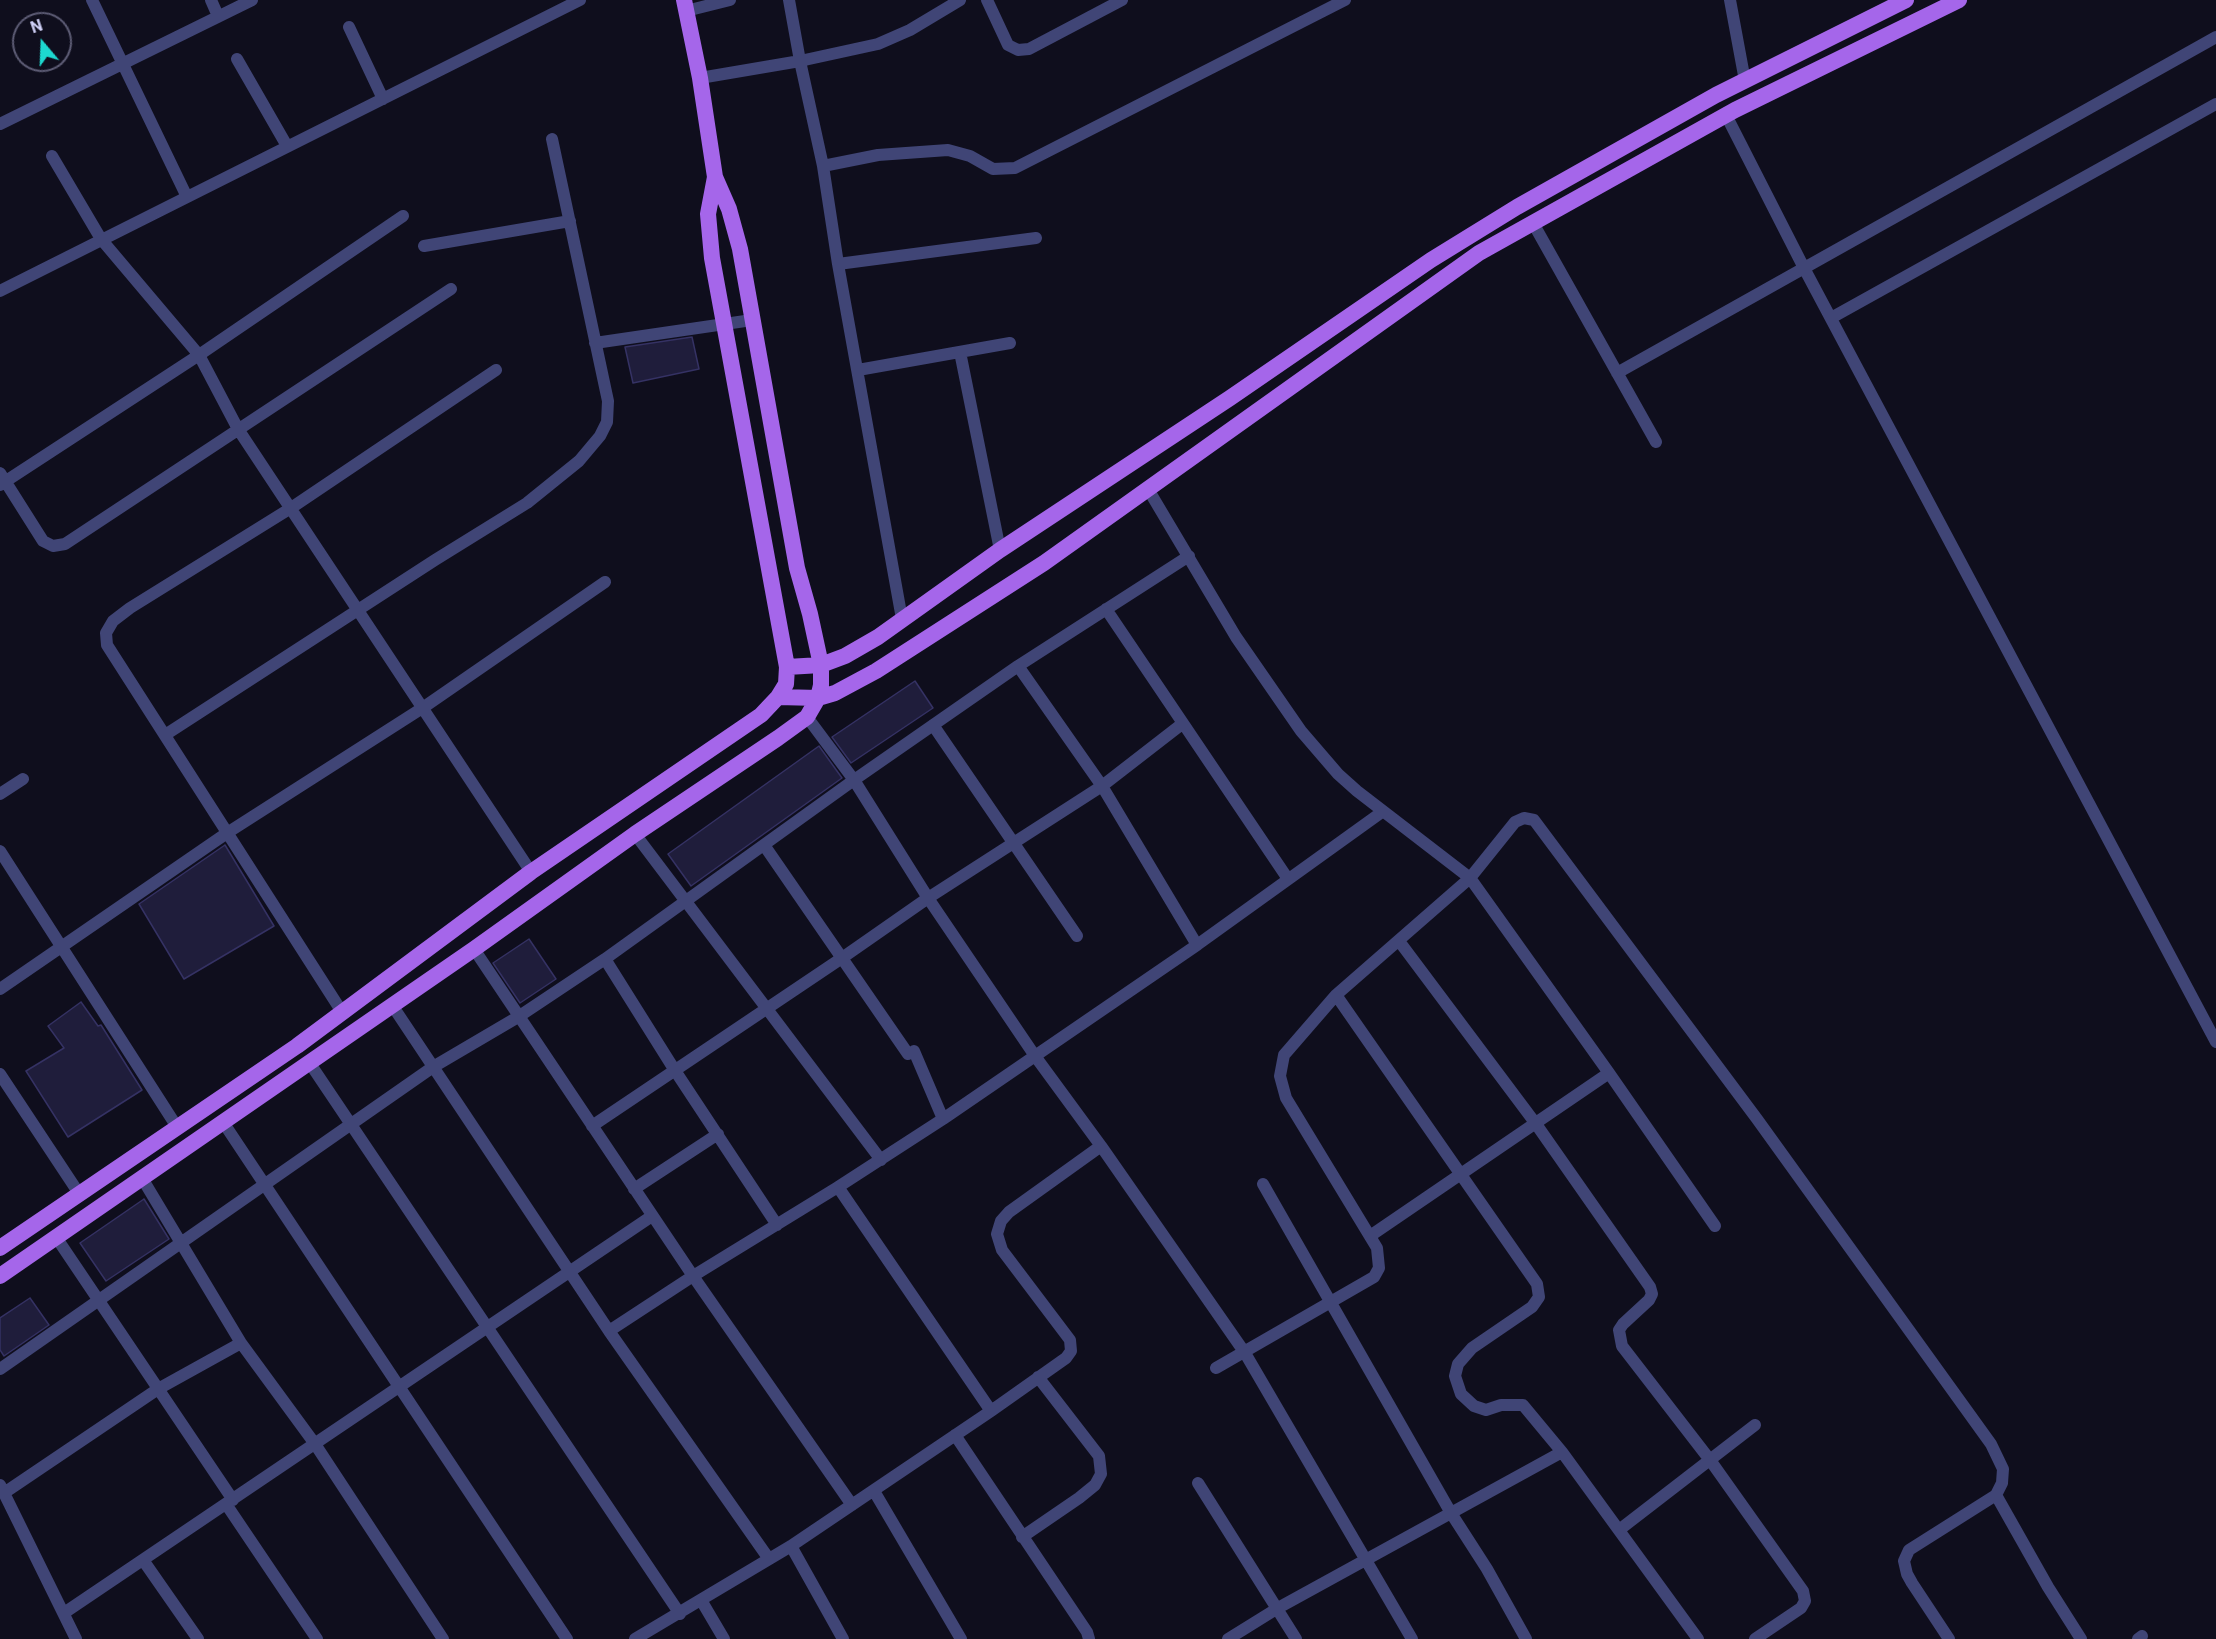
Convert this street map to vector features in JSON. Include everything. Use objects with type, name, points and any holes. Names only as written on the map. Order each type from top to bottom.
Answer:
[{"type":"main road","points":[[788,667],[821,665],[845,656],[878,637],[1000,550],[1230,398],[1431,260],[1517,207],[1716,95],[1906,0]]},
{"type":"main road","points":[[778,697],[818,698],[835,693],[876,671],[1044,563],[1479,253],[1726,115],[1959,0]]},
{"type":"main road","points":[[0,1276],[807,717],[818,698],[821,685],[821,665],[797,568],[740,249],[729,209],[715,177],[700,78],[685,5]]},
{"type":"main road","points":[[0,1248],[297,1046],[531,872],[761,715],[778,697],[786,684],[788,667],[712,258],[708,214],[715,177]]},
{"type":"street","points":[[92,0],[187,197]]},
{"type":"street","points":[[211,0],[219,16]]},
{"type":"street","points":[[0,124],[252,0]]},
{"type":"street","points":[[0,291],[580,0]]},
{"type":"street","points":[[685,5],[730,0]]},
{"type":"street","points":[[789,0],[823,166],[838,264],[902,619]]},
{"type":"street","points":[[700,78],[800,61],[878,44],[910,30],[960,0]]},
{"type":"street","points":[[987,0],[1008,45],[1018,50],[1029,49],[1122,0]]},
{"type":"street","points":[[823,166],[878,155],[948,150],[970,156],[993,169],[1016,168],[1345,0]]},
{"type":"street","points":[[1731,0],[1745,81]]},
{"type":"street","points":[[348,27],[383,99]]},
{"type":"street","points":[[1617,374],[2216,37]]},
{"type":"street","points":[[237,59],[287,146]]},
{"type":"street","points":[[1831,318],[2216,104]]},
{"type":"street","points":[[1726,115],[1804,268],[2216,1042]]},
{"type":"street","points":[[165,735],[527,503],[557,480],[600,436],[607,422],[608,401],[552,139]]},
{"type":"street","points":[[52,156],[101,239],[199,355],[238,429],[360,610],[531,872]]},
{"type":"street","points":[[403,216],[199,355],[2,480],[43,541],[53,546],[65,544],[451,288]]},
{"type":"street","points":[[424,246],[570,221]]},
{"type":"street","points":[[1533,223],[1656,442]]},
{"type":"street","points":[[838,264],[1036,238]]},
{"type":"street","points":[[595,343],[752,320]]},
{"type":"street","points":[[858,370],[1010,344]]},
{"type":"street","points":[[960,352],[1000,550]]},
{"type":"street","points":[[342,1012],[107,645],[106,633],[113,621],[130,608],[291,508],[496,370]]},
{"type":"street","points":[[1148,489],[1236,637],[1300,731],[1338,774],[1382,812],[1465,875],[1610,1073],[1716,1226]]},
{"type":"street","points":[[0,1369],[433,1068],[518,1017],[605,959],[854,780],[1018,666],[1189,556]]},
{"type":"street","points":[[0,989],[227,833],[424,707],[605,582]]},
{"type":"street","points":[[1106,609],[1288,879]]},
{"type":"street","points":[[1018,666],[1102,786],[1197,945]]},
{"type":"street","points":[[807,717],[854,780],[928,898],[1035,1056],[1101,1146],[1245,1353],[1412,1639]]},
{"type":"street","points":[[592,1126],[1012,842],[1102,786],[1182,724]]},
{"type":"street","points":[[933,725],[1077,936]]},
{"type":"street","points":[[0,794],[23,779]]},
{"type":"street","points":[[609,1331],[943,1119],[1197,945],[1382,812]]},
{"type":"street","points":[[1216,1368],[1374,1277],[1379,1268],[1377,1248],[1286,1098],[1280,1076],[1284,1055],[1336,995],[1399,941],[1515,822],[1524,818],[1534,820],[1757,1119],[1991,1444],[2003,1469],[2002,1483],[1995,1495],[1909,1550],[1904,1561],[1912,1583],[1949,1639]]},
{"type":"street","points":[[635,834],[881,1160]]},
{"type":"street","points":[[764,845],[911,1053],[943,1119]]},
{"type":"street","points":[[0,851],[177,1127]]},
{"type":"street","points":[[1399,941],[1536,1124],[1650,1287],[1652,1294],[1650,1300],[1619,1330],[1622,1346],[1710,1460],[1803,1591],[1805,1601],[1801,1608],[1755,1639]]},
{"type":"street","points":[[474,949],[652,1216],[852,1505]]},
{"type":"street","points":[[605,959],[777,1225]]},
{"type":"street","points":[[1336,995],[1537,1284],[1539,1297],[1532,1307],[1472,1348],[1458,1364],[1455,1376],[1461,1394],[1473,1406],[1486,1410],[1501,1405],[1523,1405],[1562,1452],[1698,1639]]},
{"type":"street","points":[[392,1005],[609,1331],[770,1558]]},
{"type":"street","points":[[309,1062],[680,1614]]},
{"type":"street","points":[[1370,1236],[1610,1073]]},
{"type":"street","points":[[0,1074],[80,1195]]},
{"type":"street","points":[[223,1122],[567,1639]]},
{"type":"street","points":[[634,1189],[718,1134]]},
{"type":"street","points":[[635,1639],[791,1546],[1066,1358],[1071,1351],[1070,1340],[1002,1250],[998,1234],[1001,1221],[1009,1212],[1101,1146]]},
{"type":"street","points":[[142,1178],[241,1343],[315,1444],[443,1639]]},
{"type":"street","points":[[1263,1184],[1451,1513],[1487,1569],[1526,1639]]},
{"type":"street","points":[[838,1187],[991,1411]]},
{"type":"street","points":[[64,1613],[652,1216]]},
{"type":"street","points":[[56,1237],[158,1389],[317,1639]]},
{"type":"street","points":[[75,1639],[2,1489],[158,1389],[241,1343]]},
{"type":"street","points":[[1022,1538],[1079,1498],[1095,1485],[1101,1474],[1099,1456],[1038,1377]]},
{"type":"street","points":[[1619,1530],[1755,1425]]},
{"type":"street","points":[[955,1435],[1087,1632],[1089,1639]]},
{"type":"street","points":[[1228,1639],[1278,1608],[1562,1452]]},
{"type":"street","points":[[1198,1483],[1296,1639]]},
{"type":"street","points":[[874,1491],[961,1639]]},
{"type":"street","points":[[1995,1495],[2081,1639]]},
{"type":"street","points":[[791,1546],[843,1639]]},
{"type":"street","points":[[143,1560],[198,1639]]},
{"type":"street","points":[[700,1600],[724,1639]]},
{"type":"building","points":[[692,337],[699,369],[633,383],[625,347]]},
{"type":"building","points":[[915,681],[933,708],[851,763],[832,737]]},
{"type":"building","points":[[819,746],[842,778],[691,886],[668,854]]},
{"type":"building","points":[[225,845],[274,926],[184,979],[139,904]]},
{"type":"building","points":[[529,939],[556,979],[520,1003],[493,963]]},
{"type":"building","points":[[81,1002],[98,1026],[101,1025],[142,1090],[68,1137],[26,1071],[64,1048],[48,1026]]},
{"type":"building","points":[[144,1199],[169,1239],[106,1281],[80,1243]]},
{"type":"building","points":[[30,1298],[49,1325],[4,1356],[0,1350],[0,1318]]}]
